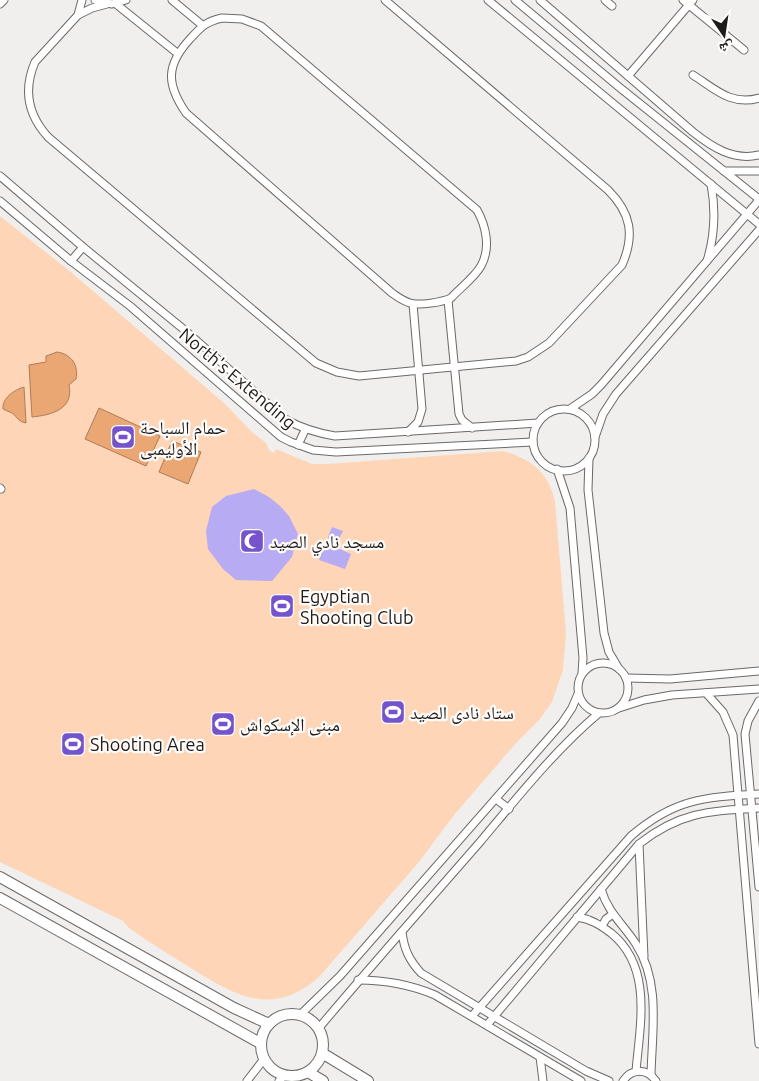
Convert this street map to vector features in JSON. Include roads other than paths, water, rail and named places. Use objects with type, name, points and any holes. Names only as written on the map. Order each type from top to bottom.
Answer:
[{"type":"street","points":[[0,4],[4,0]]},
{"type":"street","points":[[78,15],[82,0]]},
{"type":"street","points":[[95,0],[107,4]]},
{"type":"street","points":[[126,0],[116,4],[92,8],[78,15],[35,62],[29,80],[28,99],[40,129],[48,137],[316,363],[337,372],[359,376],[455,367],[528,357],[549,343],[622,265],[628,247],[630,230],[622,208],[608,190],[385,0]]},
{"type":"street","points":[[172,0],[202,25]]},
{"type":"street","points":[[488,0],[759,224]]},
{"type":"street","points":[[515,0],[759,200],[601,385],[592,394],[570,409]]},
{"type":"street","points":[[540,0],[693,132],[713,147],[734,156],[759,155]]},
{"type":"street","points":[[605,0],[612,6]]},
{"type":"street","points":[[628,76],[689,2],[744,50]]},
{"type":"street","points":[[116,4],[177,53]]},
{"type":"street","points":[[222,18],[232,18],[242,19],[261,26],[477,210],[485,228],[486,248],[484,258],[480,267],[448,300],[412,304],[392,293],[186,113],[178,102],[174,90],[172,78],[173,65],[177,53],[202,25],[222,18]]},
{"type":"street","points":[[693,74],[728,98],[740,100],[759,98]]},
{"type":"street","points":[[724,171],[759,171]]},
{"type":"street","points":[[0,176],[187,332],[285,419],[305,430],[335,436],[538,424]]},
{"type":"street","points":[[706,263],[714,230],[711,184]]},
{"type":"street","name":"North's Extending","points":[[0,201],[71,261],[130,306],[281,436],[298,445],[324,452],[349,453],[533,442]]},
{"type":"street","points":[[595,437],[590,423],[584,416],[570,409],[563,409],[548,413],[538,424],[533,436],[533,442],[534,448],[541,460],[557,469],[564,470],[578,467],[589,458],[603,414],[616,394],[759,230]]},
{"type":"street","points":[[71,261],[83,247]]},
{"type":"street","points":[[448,300],[459,414],[466,425],[472,428]]},
{"type":"street","points":[[408,432],[421,416],[419,370],[412,304]]},
{"type":"street","points":[[298,445],[305,430]]},
{"type":"street","points":[[589,458],[588,490],[604,633],[609,652],[626,678],[628,692],[626,699],[617,709]]},
{"type":"street","points":[[557,469],[566,494],[572,523],[583,658],[582,673],[577,687],[578,694],[585,707],[599,714]]},
{"type":"street","points":[[582,673],[596,664],[604,663],[619,669]]},
{"type":"street","points":[[626,678],[670,679],[759,671]]},
{"type":"street","points":[[318,1029],[358,980],[566,744],[599,714],[611,712],[644,700],[672,695],[759,689]]},
{"type":"street","points":[[706,693],[716,702],[729,723],[733,735],[759,1044]]},
{"type":"street","points":[[300,1015],[340,976],[562,723],[572,708],[578,694]]},
{"type":"street","points":[[759,701],[748,721],[745,734],[751,795],[756,808],[759,887]]},
{"type":"street","points":[[472,1016],[631,836],[646,823],[682,803],[719,796],[759,794]]},
{"type":"street","points":[[496,799],[509,809]]},
{"type":"street","points":[[487,1025],[639,844],[653,833],[686,817],[705,812],[756,808]]},
{"type":"street","points":[[639,844],[644,960]]},
{"type":"street","points":[[0,877],[234,1008],[269,1024]]},
{"type":"street","points":[[601,889],[613,914],[636,944],[650,977],[653,995],[651,1074]]},
{"type":"street","points":[[0,898],[260,1043]]},
{"type":"street","points":[[602,926],[606,919],[613,914]]},
{"type":"street","points":[[577,918],[595,921],[602,926],[624,947],[632,959],[641,987],[642,1002],[636,1071]]},
{"type":"street","points":[[86,946],[94,930]]},
{"type":"street","points":[[402,932],[404,947],[410,961],[421,973],[586,1071],[609,1081]]},
{"type":"street","points":[[358,980],[398,982],[435,995],[581,1081]]},
{"type":"street","points":[[300,1015],[307,1018],[318,1029],[323,1041],[322,1053],[314,1067],[308,1072],[299,1076],[282,1078],[272,1070],[264,1059],[260,1043],[263,1033],[269,1024],[280,1016],[300,1015]]},
{"type":"street","points":[[322,1053],[368,1081]]},
{"type":"street","points":[[540,1057],[543,1081]]},
{"type":"street","points":[[247,1081],[264,1059]]},
{"type":"street","points":[[623,1081],[628,1075],[636,1071],[651,1074],[656,1081]]},
{"type":"street","points":[[308,1072],[323,1081]]},
{"type":"place","name":"حمام السباحة الأوليمبى","points":[[123,437]]},
{"type":"place","name":"مسجد نادي الصيد","points":[[252,541]]},
{"type":"place","name":"Egyptian Shooting Club","points":[[282,606]]},
{"type":"place","name":"ستاد نادى الصيد","points":[[393,712]]},
{"type":"place","name":"مبنى الإسكواش","points":[[223,724]]},
{"type":"place","name":"Shooting Area","points":[[73,744]]}]
